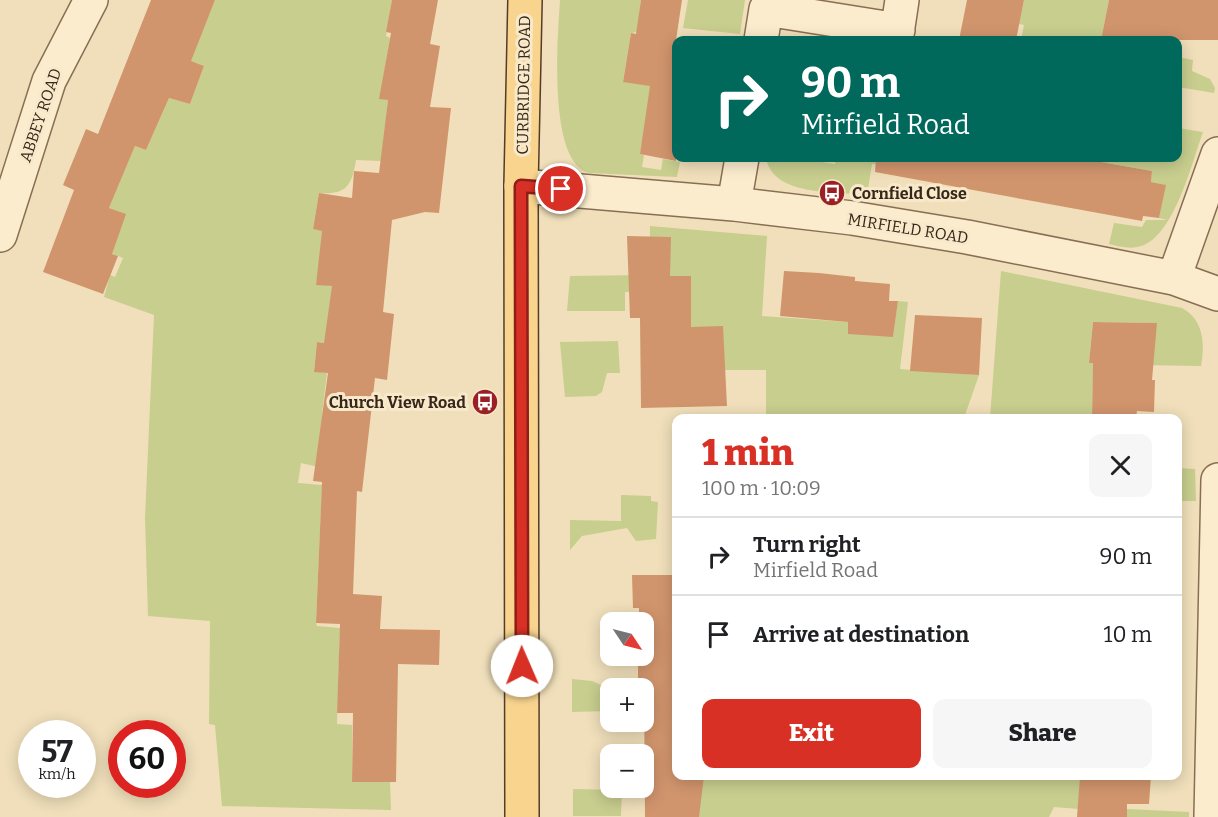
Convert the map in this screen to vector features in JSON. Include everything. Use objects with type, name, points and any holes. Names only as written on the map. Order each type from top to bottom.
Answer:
[{"type":"main road","name":"CURBRIDGE ROAD","points":[[522,817],[521,186],[525,0]]},
{"type":"street","name":"ABBEY ROAD","points":[[0,235],[49,81],[91,0]]},
{"type":"street","points":[[765,17],[899,24]]},
{"type":"street","points":[[1174,279],[1218,154]]},
{"type":"street","points":[[734,204],[741,162]]},
{"type":"street","name":"MIRFIELD ROAD","points":[[521,186],[734,204],[863,220],[1174,279],[1218,294]]},
{"type":"street","points":[[1211,817],[1218,480]]},
{"type":"green space","points":[[215,0],[392,0],[386,36],[390,38],[380,98],[388,100],[381,161],[356,160],[350,182],[346,187],[336,192],[319,193],[313,229],[326,231],[316,284],[332,286],[333,344],[317,342],[314,371],[327,373],[322,414],[323,468],[301,463],[298,483],[322,485],[316,623],[317,626],[340,628],[337,724],[352,725],[352,782],[390,782],[391,810],[222,806],[215,725],[209,724],[210,621],[148,616],[145,518],[154,315],[104,297],[110,275],[115,277],[123,258],[103,250],[125,214],[109,208],[135,146],[146,150],[169,98],[190,104],[204,66],[190,61]]},
{"type":"green space","points":[[560,0],[641,0],[639,16],[679,22],[676,27],[631,33],[623,81],[672,89],[672,97],[656,95],[640,154],[644,155],[642,167],[661,170],[663,159],[680,162],[677,177],[589,173],[576,164],[566,146],[561,122],[558,95]]},
{"type":"green space","points":[[688,0],[745,0],[740,34],[683,28]]},
{"type":"green space","points":[[1024,0],[1109,0],[1102,36],[1022,36],[1024,25],[1019,24]]},
{"type":"green space","points":[[1182,58],[1193,60],[1192,71],[1210,79],[1215,88],[1214,93],[1182,88]]},
{"type":"green space","points":[[1182,129],[1203,132],[1187,180],[1171,216],[1150,242],[1134,248],[1109,244],[1114,223],[1142,227],[1146,220],[1167,220],[1159,218],[1165,185],[1151,182],[1152,171],[1107,163],[1104,174],[1082,201],[1088,162],[1182,162]]},
{"type":"green space","points":[[768,162],[835,164],[835,162],[886,162],[885,165],[872,164],[867,195],[808,190],[780,180],[771,171]]},
{"type":"green space","points":[[650,226],[767,236],[762,316],[848,322],[893,336],[898,301],[908,302],[900,369],[979,375],[965,414],[766,414],[766,370],[722,370],[642,318],[691,300],[691,276],[670,276],[670,237],[650,237]]},
{"type":"green space","points":[[1001,271],[1182,308],[1195,319],[1199,326],[1203,341],[1201,366],[1138,365],[1157,323],[1093,322],[1089,363],[1108,363],[1093,369],[1092,414],[990,414]]},
{"type":"green space","points":[[643,275],[643,292],[625,292],[625,311],[567,311],[570,276]]},
{"type":"green space","points":[[618,341],[620,373],[607,373],[602,392],[596,396],[565,397],[560,342]]},
{"type":"green space","points":[[1182,468],[1195,469],[1196,501],[1182,501]]},
{"type":"green space","points":[[621,495],[651,496],[651,501],[658,502],[656,539],[636,541],[627,528],[582,536],[570,550],[570,520],[621,521]]},
{"type":"green space","points":[[572,679],[592,681],[600,685],[600,711],[572,712]]},
{"type":"green space","points":[[658,763],[672,764],[672,780],[1080,780],[1079,809],[1054,807],[1049,817],[686,817],[654,790],[654,771],[658,771]]},
{"type":"green space","points":[[573,789],[600,790],[600,798],[622,798],[621,816],[573,816]]},
{"type":"green space","points":[[1127,809],[1189,812],[1189,817],[1127,817]]},
{"type":"building","points":[[151,0],[215,0],[191,61],[204,66],[190,104],[169,98],[146,150],[135,146],[109,208],[126,214],[112,254],[118,256],[103,294],[43,272],[74,190],[63,185],[86,129],[98,134]]},
{"type":"building","points":[[392,0],[438,0],[430,44],[440,46],[430,107],[451,108],[439,213],[425,212],[392,220],[383,312],[394,314],[387,380],[375,378],[362,492],[357,491],[353,594],[382,596],[380,629],[440,630],[439,665],[398,664],[396,782],[352,782],[353,713],[337,713],[340,624],[316,623],[322,482],[313,481],[328,373],[314,372],[317,342],[324,343],[332,286],[316,285],[322,231],[313,229],[319,193],[352,198],[354,171],[379,173],[388,100],[379,99],[391,33],[386,32]]},
{"type":"building","points":[[641,0],[682,0],[677,36],[672,36],[672,160],[640,154],[650,86],[623,82],[631,33],[636,34]]},
{"type":"building","points":[[967,0],[1024,0],[1017,36],[960,36]]},
{"type":"building","points":[[1109,0],[1218,0],[1218,40],[1182,40],[1182,36],[1102,36]]},
{"type":"building","points":[[876,162],[1101,162],[1152,171],[1151,182],[1166,185],[1159,218],[1143,216],[1142,221],[875,172]]},
{"type":"building","points":[[627,236],[671,237],[670,276],[691,276],[691,327],[723,326],[727,406],[641,408],[640,318],[630,318]]},
{"type":"building","points":[[784,271],[855,277],[855,281],[890,284],[889,301],[898,301],[893,337],[848,334],[848,322],[780,316]]},
{"type":"building","points":[[915,315],[982,318],[979,375],[910,371]]},
{"type":"building","points":[[1093,322],[1157,323],[1152,380],[1155,380],[1154,412],[1092,414],[1093,363],[1089,363]]},
{"type":"building","points":[[632,575],[672,575],[672,780],[704,780],[699,817],[645,817],[645,798],[654,798],[654,744],[644,744],[644,732],[654,732],[654,678],[638,678],[638,666],[654,666],[654,612],[639,612],[639,608],[633,608]]},
{"type":"building","points":[[1080,780],[1151,780],[1149,804],[1127,804],[1127,817],[1077,817]]},
{"type":"place","name":"Cornfield Close","points":[[832,193]]},
{"type":"place","name":"Church View Road","points":[[485,402]]},
{"type":"route","points":[[522,666],[524,477],[521,186],[561,189]]}]
